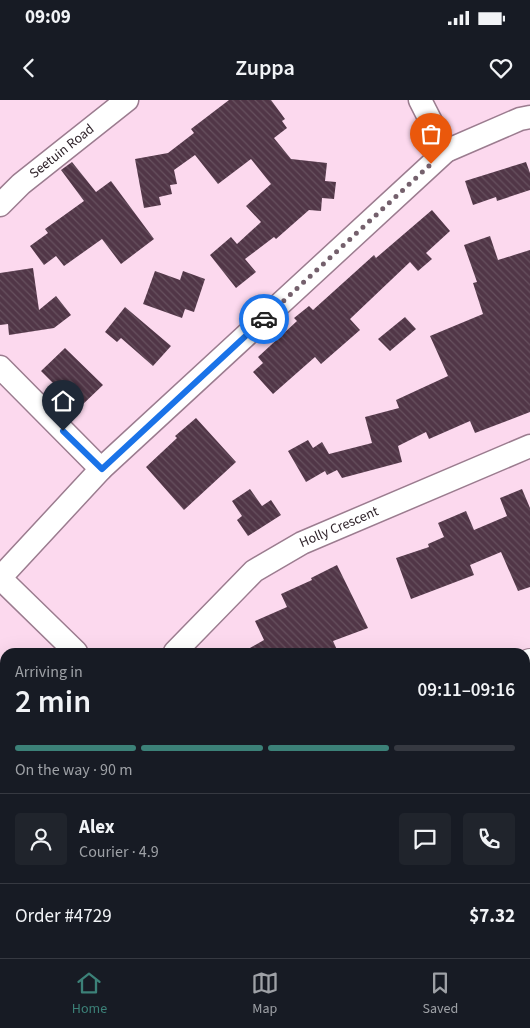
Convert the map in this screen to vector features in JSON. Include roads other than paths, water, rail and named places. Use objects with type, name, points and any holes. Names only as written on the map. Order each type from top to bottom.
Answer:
[{"type":"street","name":"Seetuin Road","points":[[0,205],[21,184],[127,100]]},
{"type":"street","points":[[420,100],[446,151]]},
{"type":"street","points":[[72,648],[0,578],[102,469],[446,151],[520,118],[530,117]]},
{"type":"street","points":[[0,367],[102,469]]},
{"type":"street","name":"Holly Crescent","points":[[179,648],[254,571],[302,543],[530,446]]}]
